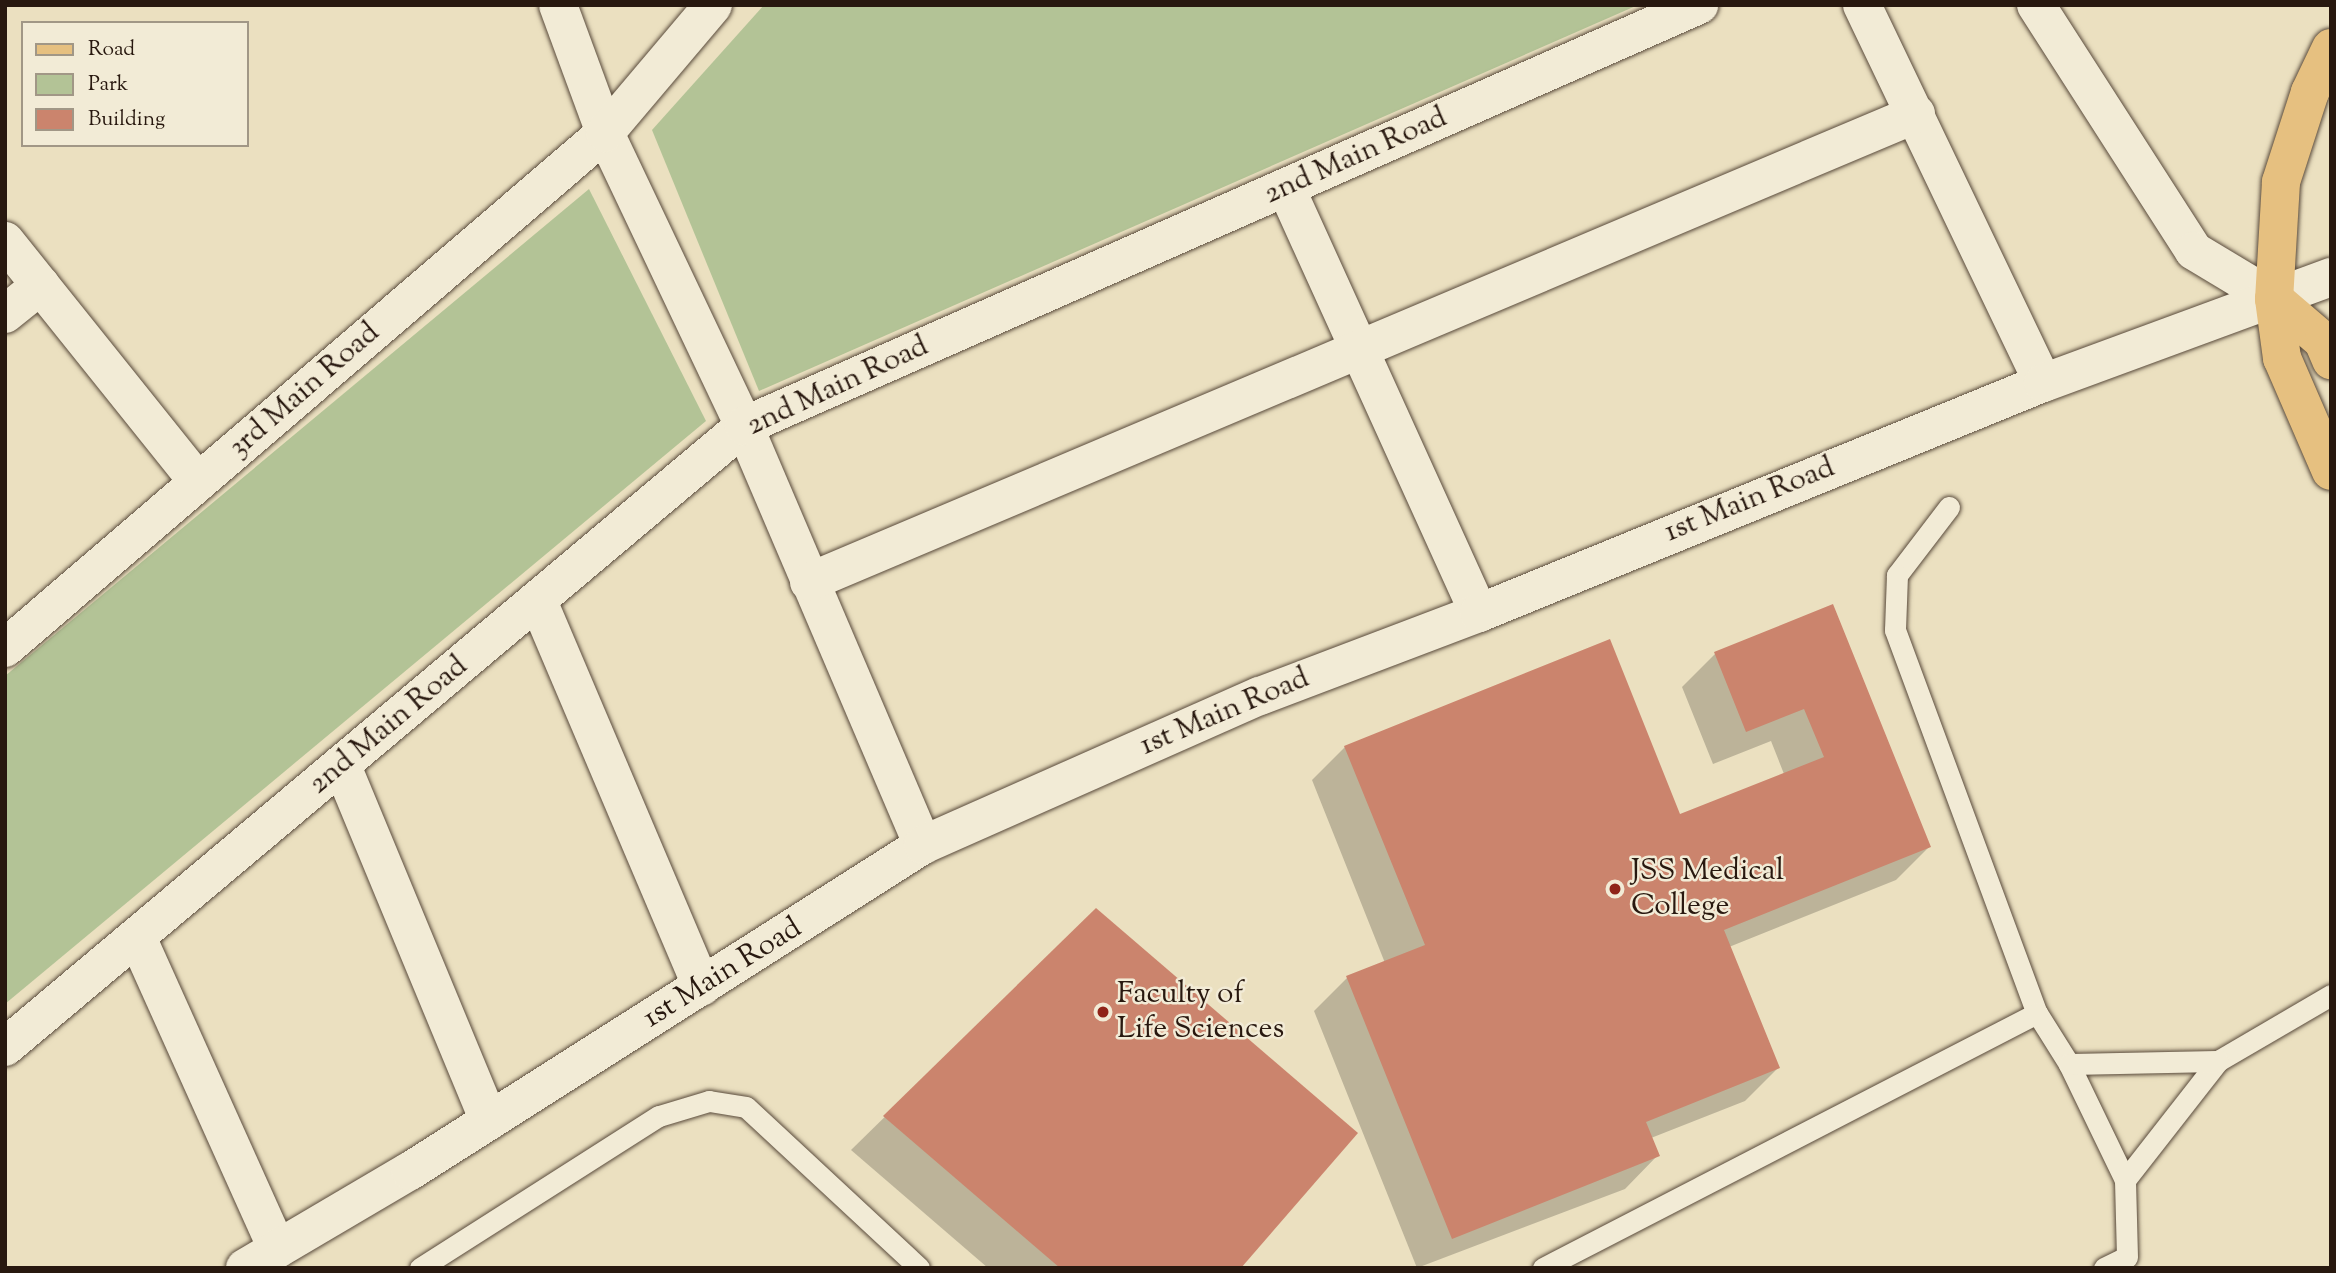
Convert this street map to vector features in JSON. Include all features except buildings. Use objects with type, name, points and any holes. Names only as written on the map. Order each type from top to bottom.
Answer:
[{"type":"main road","points":[[2331,48],[2311,92],[2281,182],[2274,299],[2281,358],[2331,471]]},
{"type":"main road","points":[[2274,299],[2323,341],[2331,360]]},
{"type":"street","points":[[558,5],[605,133],[744,426],[923,845]]},
{"type":"street","name":"3rd Main Road","points":[[5,648],[605,133],[713,5]]},
{"type":"street","name":"2nd Main Road","points":[[5,1048],[744,426],[1699,5]]},
{"type":"street","points":[[1862,5],[2043,383]]},
{"type":"street","points":[[2036,5],[2194,251],[2274,299]]},
{"type":"street","points":[[809,582],[1916,114]]},
{"type":"street","points":[[1286,188],[1479,613]]},
{"type":"street","points":[[5,241],[198,482]]},
{"type":"street","name":"1st Main Road","points":[[262,1258],[489,1121],[923,845],[1260,696],[1479,613],[2043,383],[2331,277]]},
{"type":"street","points":[[5,314],[41,285]]},
{"type":"street","points":[[538,601],[702,987]]},
{"type":"street","points":[[342,766],[489,1121]]},
{"type":"street","points":[[137,937],[262,1258]]},
{"type":"lane","points":[[1949,507],[1897,575],[1895,630],[2037,1013],[2069,1064],[2125,1180],[2130,1262],[2104,1268]]},
{"type":"lane","points":[[2125,1180],[2218,1061],[2331,995]]},
{"type":"lane","points":[[1543,1268],[2037,1013]]},
{"type":"lane","points":[[2069,1064],[2218,1061]]},
{"type":"lane","points":[[420,1268],[659,1116],[709,1101],[746,1107],[919,1268]]},
{"type":"green space","points":[[764,5],[1638,5],[759,391],[652,130]]},
{"type":"green space","points":[[589,189],[706,421],[5,1004],[5,676]]},
{"type":"place","name":"JSS Medical College","points":[[1615,889]]},
{"type":"place","name":"Faculty of Life Sciences","points":[[1103,1012]]}]
